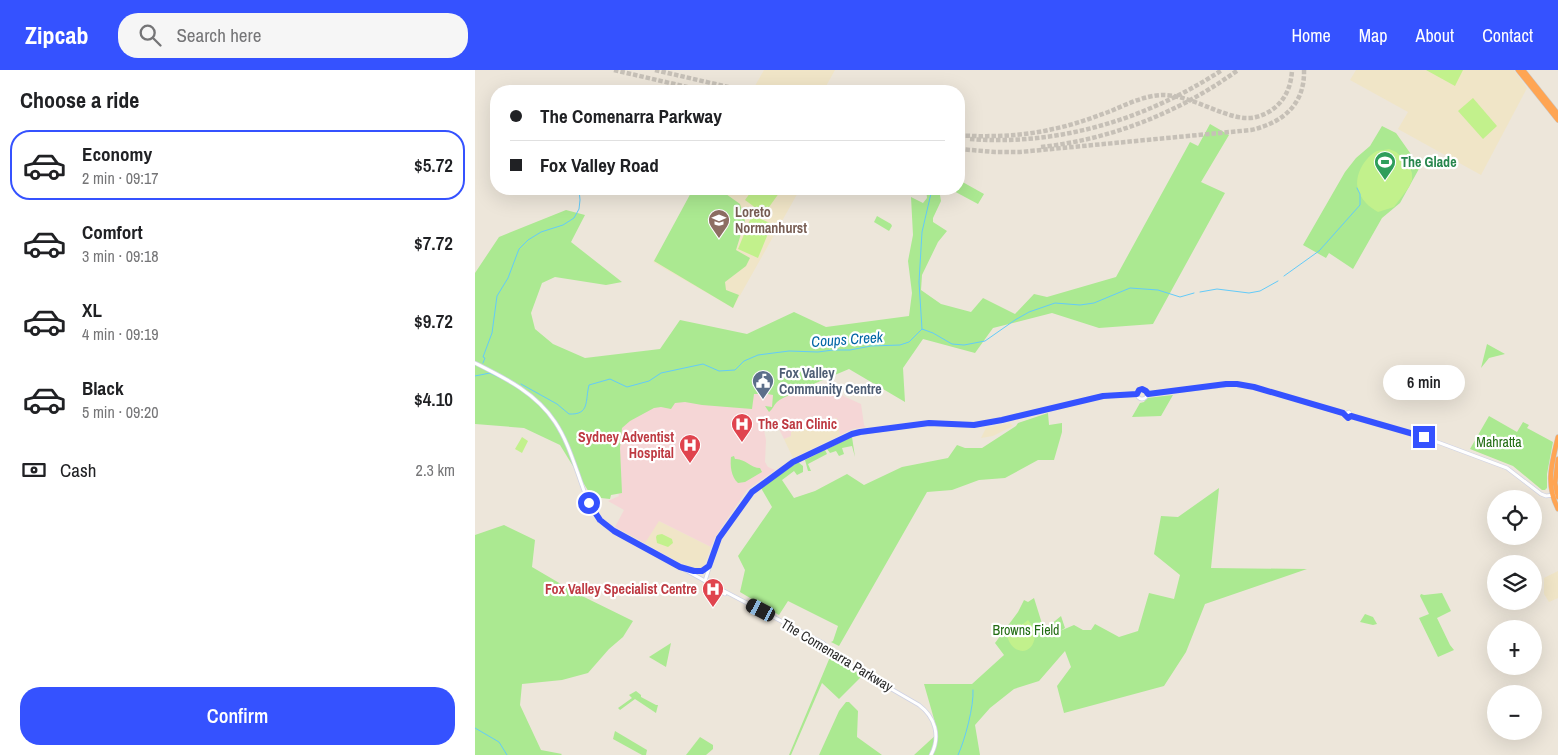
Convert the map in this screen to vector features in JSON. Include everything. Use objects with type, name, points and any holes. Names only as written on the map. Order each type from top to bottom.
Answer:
[{"type":"highway","points":[[1518,70],[1558,120]]},
{"type":"highway","points":[[1523,70],[1558,114]]},
{"type":"highway","points":[[1556,496],[1550,474],[1558,437]]},
{"type":"highway","points":[[1558,459],[1555,478],[1558,509]]},
{"type":"main road","name":"The Comenarra Parkway","points":[[475,363],[527,392],[552,417],[567,443],[589,503],[600,520],[614,531],[823,643],[850,665],[919,704],[934,722],[936,743],[931,755]]},
{"type":"main road","points":[[1137,394],[1139,398],[1144,399],[1148,394],[1226,384],[1254,387],[1345,414],[1349,412],[1351,416],[1424,437],[1507,468],[1542,495],[1556,496]]},
{"type":"main road","points":[[705,581],[719,538],[752,492],[793,462],[852,434],[929,423],[974,425],[1103,396],[1137,394],[1142,389],[1148,394]]},
{"type":"main road","points":[[680,567],[699,571],[705,570],[709,566]]},
{"type":"main road","points":[[704,590],[714,590],[733,596]]},
{"type":"shaded area","points":[[764,70],[835,70],[827,85],[755,85]]},
{"type":"shaded area","points":[[1356,70],[1514,70],[1527,88],[1481,175],[1398,129],[1408,112],[1350,80]]},
{"type":"shaded area","name":"Loreto Normanhurst","points":[[693,195],[797,195],[733,308],[653,262]]},
{"type":"shaded area","name":"Sydney Adventist Hospital","points":[[790,382],[817,384],[861,404],[864,425],[866,427],[853,429],[840,435],[837,418],[797,429],[791,432],[791,436],[784,439],[777,425],[764,430],[766,440],[765,462],[768,467],[775,470],[747,490],[715,537],[711,547],[659,521],[645,543],[615,527],[624,510],[608,501],[619,496],[610,453],[633,405],[751,391]]},
{"type":"shaded area","points":[[837,417],[840,435],[793,458],[784,439],[791,436],[791,432]]},
{"type":"shaded area","points":[[1010,423],[1013,426],[993,436],[981,438],[986,428]]},
{"type":"shaded area","points":[[659,521],[711,547],[703,568],[693,568],[677,561],[623,531]]},
{"type":"shaded area","points":[[1558,571],[1558,598],[1549,602],[1544,594],[1544,578]]},
{"type":"green space","points":[[1426,70],[1463,70],[1455,86]]},
{"type":"green space","points":[[1473,98],[1497,126],[1483,139],[1458,111]]},
{"type":"green space","points":[[1210,124],[1229,135],[1201,182],[1225,193],[1153,324],[1099,328],[1052,313],[993,328],[975,353],[923,339],[903,368],[905,402],[849,369],[804,388],[805,390],[783,398],[769,412],[765,406],[772,407],[773,395],[762,393],[754,394],[752,409],[685,402],[675,403],[671,409],[654,408],[630,421],[622,428],[620,448],[622,493],[611,495],[610,499],[592,497],[560,445],[524,428],[475,424],[475,273],[499,237],[566,210],[585,215],[571,242],[622,282],[606,285],[555,277],[542,283],[531,313],[535,329],[553,344],[585,358],[660,349],[680,320],[747,334],[794,312],[826,327],[909,316],[912,293],[908,261],[913,235],[911,197],[923,203],[927,198],[927,195],[940,195],[941,201],[933,222],[947,231],[938,242],[922,275],[921,290],[941,304],[971,312],[983,298],[1015,314],[1034,294],[1047,297],[1116,277],[1190,142],[1198,146]]},
{"type":"green space","points":[[1382,126],[1396,133],[1420,167],[1400,203],[1382,218],[1353,269],[1329,253],[1326,258],[1303,245],[1345,172],[1356,158],[1370,146]]},
{"type":"green space","name":"The Glade","points":[[1389,149],[1396,152],[1408,163],[1412,173],[1412,180],[1394,207],[1378,212],[1361,197],[1357,184],[1359,172],[1373,154],[1377,151]]},
{"type":"green space","points":[[965,183],[984,194],[978,204],[961,195],[965,195]]},
{"type":"green space","name":"Loreto Normanhurst","points":[[690,195],[727,195],[740,204],[745,221],[736,250],[750,258],[746,266],[725,282],[726,290],[739,295],[733,308],[654,261]]},
{"type":"green space","points":[[749,195],[778,195],[764,214],[745,200]]},
{"type":"green space","points":[[752,215],[772,224],[758,258],[738,249]]},
{"type":"green space","points":[[877,216],[891,224],[892,226],[889,231],[874,222]]},
{"type":"green space","points":[[1487,344],[1505,354],[1489,358],[1481,368]]},
{"type":"green space","points":[[1173,395],[1161,416],[1132,417],[1140,403],[1144,402],[1147,398]]},
{"type":"green space","points":[[1048,413],[1049,425],[1062,423],[1062,432],[1054,460],[1038,460],[1005,478],[979,480],[952,490],[927,492],[839,646],[831,642],[838,626],[788,601],[779,615],[740,592],[745,570],[738,556],[772,507],[761,488],[798,462],[803,466],[803,472],[797,475],[794,471],[782,480],[794,498],[815,491],[847,474],[864,485],[902,467],[948,458],[957,445],[965,448],[982,448],[1018,423]]},
{"type":"green space","name":"Mahratta","points":[[1489,416],[1517,432],[1523,422],[1529,425],[1527,428],[1553,442],[1547,474],[1547,488],[1542,490],[1513,466],[1470,449]]},
{"type":"green space","points":[[522,437],[528,441],[522,453],[515,449]]},
{"type":"green space","points":[[852,437],[855,457],[852,446],[842,448],[844,454],[839,456],[836,451],[830,453],[827,449]]},
{"type":"green space","points":[[825,450],[827,454],[808,464],[811,471],[808,471],[805,460]]},
{"type":"green space","points":[[734,456],[735,459],[760,468],[762,472],[745,482],[738,483],[732,474],[731,457]]},
{"type":"green space","name":"Browns Field","points":[[1219,488],[1211,568],[1307,569],[1205,604],[1186,652],[1164,686],[1064,713],[1057,686],[1071,667],[1065,651],[1039,681],[1014,689],[990,708],[975,725],[980,755],[914,755],[938,733],[924,684],[972,684],[1004,655],[995,643],[1018,612],[1024,600],[1028,602],[1034,598],[1044,630],[1061,616],[1065,628],[1060,631],[1074,625],[1083,630],[1091,630],[1095,624],[1119,637],[1138,631],[1149,593],[1174,599],[1180,575],[1154,554],[1161,516],[1178,517]]},
{"type":"green space","points":[[504,525],[535,540],[532,567],[578,594],[633,621],[623,637],[609,649],[588,673],[562,680],[522,684],[520,705],[541,750],[561,755],[475,755],[475,535]]},
{"type":"green space","points":[[662,534],[672,539],[673,543],[668,547],[657,543],[657,535]]},
{"type":"green space","points":[[1442,593],[1451,611],[1437,618],[1454,650],[1438,657],[1419,618],[1429,614],[1420,596],[1421,594]]},
{"type":"green space","points":[[1365,614],[1373,617],[1377,624],[1360,622]]},
{"type":"green space","name":"Browns Field","points":[[1028,620],[1038,634],[1035,636],[1030,648],[1022,651],[1017,650],[1009,642],[1007,635],[1014,625],[1023,624]]},
{"type":"green space","points":[[671,643],[666,667],[649,657]]},
{"type":"green space","points":[[830,657],[861,675],[861,677],[839,699],[822,683],[791,755],[789,755]]},
{"type":"green space","points":[[636,691],[641,697],[658,705],[656,713],[635,699],[620,710],[618,708],[632,698],[629,695]]},
{"type":"green space","points":[[846,702],[849,702],[858,711],[857,737],[882,755],[819,755],[839,711]]},
{"type":"green space","points":[[615,731],[647,750],[646,755],[642,755],[613,739]]},
{"type":"green space","points":[[700,737],[713,745],[713,749],[706,755],[686,755]]},
{"type":"waterway","name":"Coups Creek","points":[[1284,276],[1319,251],[1360,205],[1360,194],[1357,188]]},
{"type":"waterway","points":[[483,363],[485,358],[483,357],[492,333],[497,296],[508,278],[519,249],[528,240],[541,232],[563,225],[574,218],[579,209],[580,195]]},
{"type":"waterway","points":[[922,329],[919,282],[922,232],[931,195]]},
{"type":"waterway","name":"Coups Creek","points":[[1200,292],[1217,289],[1249,293],[1260,291],[1278,281]]},
{"type":"waterway","name":"Coups Creek","points":[[521,384],[557,404],[569,414],[576,414],[584,409],[589,385],[610,379],[627,387],[649,381],[661,373],[703,364],[719,371],[735,370],[744,361],[758,355],[789,351],[818,352],[900,345],[909,342],[922,329],[952,344],[964,345],[985,341],[1029,312],[1055,303],[1080,305],[1094,303],[1130,288],[1158,290],[1180,297],[1194,293]]},
{"type":"waterway","name":"Coups Creek","points":[[475,376],[490,373],[507,381]]},
{"type":"waterway","points":[[958,755],[969,723],[973,690]]},
{"type":"waterway","points":[[475,728],[499,742],[507,755]]},
{"type":"tunnel","points":[[614,70],[678,85]]},
{"type":"tunnel","points":[[655,70],[719,85]]},
{"type":"tunnel","points":[[970,139],[1036,138],[1101,126],[1163,102],[1222,70]]},
{"type":"tunnel","points":[[1041,147],[1094,138],[1145,121],[1193,99],[1238,70]]},
{"type":"tunnel","points":[[965,136],[1005,136],[1045,131],[1082,121],[1129,103],[1161,95],[1186,99],[1235,116],[1256,117],[1271,110],[1282,100],[1289,86],[1292,70]]},
{"type":"tunnel","points":[[965,150],[1020,152],[1251,130],[1273,123],[1296,103],[1301,93],[1304,70]]},
{"type":"place","name":"The Glade","points":[[1385,181]]},
{"type":"place","name":"Loreto Normanhurst","points":[[719,239]]},
{"type":"place","name":"Fox Valley Community Centre","points":[[763,400]]},
{"type":"place","name":"The San Clinic","points":[[742,443]]},
{"type":"place","name":"Sydney Adventist Hospital","points":[[690,464]]},
{"type":"place","name":"Fox Valley Specialist Centre","points":[[713,608]]},
{"type":"route","points":[[589,503],[600,520],[614,531],[680,567],[702,571],[709,566],[719,538],[752,492],[793,462],[860,432],[929,423],[974,425],[1103,396],[1137,394],[1142,389],[1148,394],[1235,384],[1247,385],[1343,413],[1348,418],[1351,416],[1424,437]]}]
